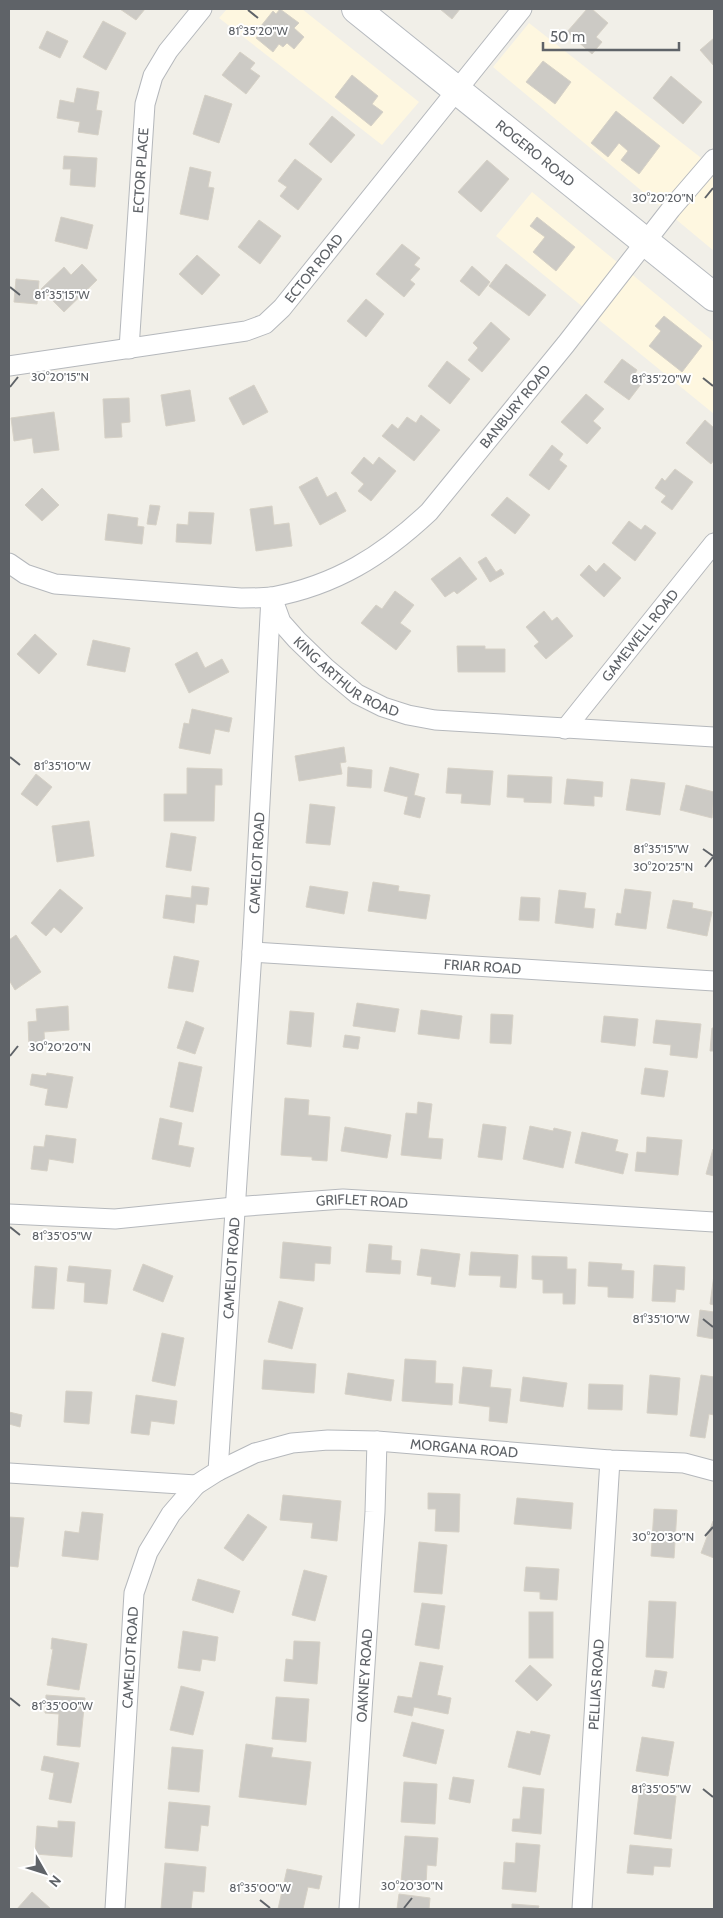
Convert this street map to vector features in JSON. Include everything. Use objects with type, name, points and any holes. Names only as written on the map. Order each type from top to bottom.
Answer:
[{"type":"main road","name":"ROGERO ROAD","points":[[356,9],[646,240],[714,297]]},
{"type":"street","name":"ECTOR PLACE","points":[[129,349],[145,104],[153,76],[168,51],[202,9]]},
{"type":"street","name":"ECTOR ROAD","points":[[9,366],[246,331],[265,324],[282,308],[522,9]]},
{"type":"street","name":"BANBURY ROAD","points":[[271,597],[337,577],[371,560],[403,537],[429,512],[566,344],[646,240],[714,158]]},
{"type":"street","name":"GAMEWELL ROAD","points":[[566,729],[714,543]]},
{"type":"street","points":[[9,563],[25,574],[55,584],[241,598],[271,597]]},
{"type":"street","name":"KING ARTHUR ROAD","points":[[271,597],[281,622],[326,668],[357,694],[383,707],[408,715],[435,720],[714,738]]},
{"type":"street","name":"CAMELOT ROAD","points":[[115,1909],[134,1593],[148,1552],[171,1514],[196,1485],[218,1470],[252,952],[271,597]]},
{"type":"street","name":"FRIAR ROAD","points":[[252,952],[714,981]]},
{"type":"street","name":"GRIFLET ROAD","points":[[9,1214],[115,1219],[234,1207],[343,1199],[714,1222]]},
{"type":"street","name":"MORGANA ROAD","points":[[218,1470],[255,1453],[292,1443],[328,1440],[378,1442],[610,1460],[684,1463],[714,1470]]},
{"type":"street","name":"OAKNEY ROAD","points":[[349,1909],[378,1442]]},
{"type":"street","name":"PELLIAS ROAD","points":[[582,1909],[610,1460]]},
{"type":"street","points":[[9,1473],[196,1485]]},
{"type":"shaded area","points":[[227,9],[302,9],[419,102],[382,145],[219,18]]},
{"type":"shaded area","points":[[529,23],[714,168],[714,251],[493,67]]},
{"type":"shaded area","points":[[532,192],[714,342],[714,414],[496,236]]},
{"type":"building","points":[[120,9],[145,9],[136,20]]},
{"type":"building","points":[[280,9],[299,23],[294,28],[304,37],[294,49],[287,43],[283,47],[279,44],[273,52],[256,38],[264,29],[261,26],[273,11],[276,14]]},
{"type":"building","points":[[440,9],[460,9],[452,19]]},
{"type":"building","points":[[587,9],[592,9],[608,23],[596,37],[602,42],[592,54],[567,32]]},
{"type":"building","points":[[103,21],[126,33],[106,70],[83,57]]},
{"type":"building","points":[[47,31],[68,41],[60,58],[39,48]]},
{"type":"building","points":[[714,38],[714,66],[700,50]]},
{"type":"building","points":[[240,52],[255,63],[250,69],[260,76],[246,94],[222,75]]},
{"type":"building","points":[[543,61],[571,82],[555,104],[526,82]]},
{"type":"building","points":[[352,75],[378,96],[372,104],[383,112],[371,126],[335,97]]},
{"type":"building","points":[[671,76],[702,102],[683,124],[653,98]]},
{"type":"building","points":[[77,88],[99,92],[96,110],[102,111],[98,135],[78,132],[80,122],[57,118],[60,100],[74,103]]},
{"type":"building","points":[[205,95],[232,104],[219,143],[193,134]]},
{"type":"building","points":[[616,111],[660,146],[639,174],[621,160],[628,151],[619,143],[608,157],[591,143]]},
{"type":"building","points":[[332,116],[355,135],[331,163],[309,144]]},
{"type":"building","points":[[64,156],[97,158],[95,187],[70,185],[71,169],[63,169]]},
{"type":"building","points":[[295,159],[322,179],[298,210],[280,196],[287,187],[278,181]]},
{"type":"building","points":[[487,160],[509,179],[481,212],[458,192]]},
{"type":"building","points":[[190,167],[211,172],[208,187],[214,188],[208,220],[180,214]]},
{"type":"building","points":[[61,217],[93,225],[87,249],[55,241]]},
{"type":"building","points":[[537,217],[575,247],[556,271],[533,252],[545,237],[530,226]]},
{"type":"building","points":[[259,220],[281,236],[260,264],[238,247]]},
{"type":"building","points":[[402,244],[420,258],[414,265],[420,269],[410,280],[415,284],[404,297],[376,274]]},
{"type":"building","points":[[197,255],[220,275],[202,295],[179,274]]},
{"type":"building","points":[[82,264],[97,280],[64,312],[41,289],[64,267],[71,275]]},
{"type":"building","points":[[506,264],[546,295],[529,316],[489,286]]},
{"type":"building","points":[[472,266],[490,282],[479,296],[460,281]]},
{"type":"building","points":[[16,279],[39,281],[37,304],[14,302]]},
{"type":"building","points":[[366,299],[384,314],[366,337],[347,321]]},
{"type":"building","points":[[664,316],[702,346],[682,372],[649,346],[661,331],[655,326]]},
{"type":"building","points":[[491,322],[510,339],[482,372],[468,360],[478,348],[473,343]]},
{"type":"building","points":[[622,359],[637,370],[633,377],[642,383],[629,400],[604,382]]},
{"type":"building","points":[[447,361],[470,379],[450,404],[428,386]]},
{"type":"building","points":[[254,385],[268,412],[243,425],[229,398]]},
{"type":"building","points":[[190,390],[195,421],[166,426],[161,395]]},
{"type":"building","points":[[586,394],[604,409],[593,421],[601,428],[587,444],[561,422]]},
{"type":"building","points":[[129,398],[130,422],[121,423],[122,437],[105,438],[103,399]]},
{"type":"building","points":[[54,412],[59,450],[34,453],[32,438],[14,441],[11,418]]},
{"type":"building","points":[[421,415],[440,430],[414,461],[382,436],[392,424],[398,429],[407,417],[416,423]]},
{"type":"building","points":[[705,420],[714,428],[714,460],[711,464],[686,443]]},
{"type":"building","points":[[552,445],[563,454],[559,460],[567,466],[549,490],[529,475]]},
{"type":"building","points":[[364,457],[373,465],[379,457],[396,471],[371,501],[358,491],[364,484],[351,473]]},
{"type":"building","points":[[675,469],[693,482],[672,510],[661,502],[666,496],[655,488],[662,478],[665,481]]},
{"type":"building","points":[[317,477],[327,497],[336,492],[346,511],[320,525],[299,487]]},
{"type":"building","points":[[42,488],[59,505],[42,521],[25,505]]},
{"type":"building","points":[[507,497],[530,515],[515,534],[491,515]]},
{"type":"building","points":[[150,505],[160,506],[156,525],[147,524]]},
{"type":"building","points":[[272,506],[274,525],[289,523],[292,546],[256,551],[250,509]]},
{"type":"building","points":[[189,512],[214,513],[211,544],[176,542],[177,524],[188,525]]},
{"type":"building","points":[[108,514],[138,518],[137,526],[144,527],[142,544],[105,540]]},
{"type":"building","points":[[629,521],[641,530],[645,525],[656,533],[635,561],[612,543]]},
{"type":"building","points":[[460,557],[477,579],[457,594],[454,591],[445,597],[431,579]]},
{"type":"building","points":[[486,557],[496,572],[501,569],[504,574],[490,582],[478,562]]},
{"type":"building","points":[[604,563],[621,578],[604,597],[580,575],[589,565],[596,572]]},
{"type":"building","points":[[395,591],[414,605],[400,623],[411,631],[396,650],[361,623],[376,605],[382,609]]},
{"type":"building","points":[[544,611],[552,621],[557,617],[573,636],[546,659],[534,646],[539,642],[526,627]]},
{"type":"building","points":[[35,634],[57,654],[39,674],[17,654]]},
{"type":"building","points":[[93,640],[130,648],[125,672],[87,665]]},
{"type":"building","points":[[457,646],[485,646],[485,649],[505,649],[505,672],[458,672]]},
{"type":"building","points":[[197,652],[205,668],[222,659],[229,672],[189,693],[175,664]]},
{"type":"building","points":[[192,709],[232,718],[229,732],[215,729],[210,754],[179,748],[184,723],[189,724]]},
{"type":"building","points":[[344,747],[346,762],[340,763],[342,774],[299,781],[295,756]]},
{"type":"building","points":[[348,767],[372,770],[371,788],[347,786]]},
{"type":"building","points":[[390,767],[419,774],[414,795],[425,798],[420,818],[404,814],[408,797],[384,791]]},
{"type":"building","points":[[187,768],[222,769],[222,785],[215,785],[214,821],[164,821],[164,794],[187,794]]},
{"type":"building","points":[[448,768],[493,771],[490,805],[461,803],[462,794],[446,793]]},
{"type":"building","points":[[36,774],[52,787],[37,806],[21,794]]},
{"type":"building","points":[[508,775],[552,777],[551,803],[524,802],[524,798],[507,797]]},
{"type":"building","points":[[567,779],[603,782],[602,797],[594,796],[594,806],[564,804]]},
{"type":"building","points":[[631,779],[665,783],[660,815],[626,810]]},
{"type":"building","points":[[686,785],[714,792],[712,818],[680,810]]},
{"type":"building","points":[[310,804],[335,807],[330,845],[306,843]]},
{"type":"building","points":[[89,821],[94,856],[57,862],[52,826]]},
{"type":"building","points":[[171,833],[196,837],[191,871],[166,867]]},
{"type":"building","points":[[373,882],[399,886],[398,891],[430,895],[426,919],[368,911]]},
{"type":"building","points":[[192,886],[209,888],[207,905],[196,904],[194,923],[163,918],[166,895],[191,898]]},
{"type":"building","points":[[310,886],[348,892],[344,914],[306,907]]},
{"type":"building","points":[[60,889],[83,908],[61,933],[54,927],[46,936],[31,923]]},
{"type":"building","points":[[625,889],[651,892],[646,929],[615,925],[617,913],[621,914]]},
{"type":"building","points":[[559,890],[586,893],[584,908],[595,909],[593,928],[555,923]]},
{"type":"building","points":[[521,897],[540,898],[539,921],[519,920]]},
{"type":"building","points":[[673,900],[693,903],[692,908],[712,912],[707,936],[667,928]]},
{"type":"building","points":[[16,935],[41,972],[15,990],[9,980],[9,940]]},
{"type":"building","points":[[174,956],[199,961],[193,992],[168,988]]},
{"type":"building","points":[[357,1003],[399,1009],[395,1032],[353,1026]]},
{"type":"building","points":[[68,1006],[69,1030],[44,1032],[45,1046],[29,1047],[28,1022],[37,1021],[36,1009]]},
{"type":"building","points":[[421,1010],[462,1016],[459,1039],[418,1034]]},
{"type":"building","points":[[290,1011],[314,1013],[311,1047],[287,1044]]},
{"type":"building","points":[[491,1014],[513,1015],[511,1044],[490,1043]]},
{"type":"building","points":[[604,1016],[638,1019],[635,1046],[601,1042]]},
{"type":"building","points":[[656,1020],[701,1024],[697,1058],[670,1055],[671,1045],[653,1043]]},
{"type":"building","points":[[186,1021],[204,1028],[195,1054],[177,1048]]},
{"type":"building","points":[[712,1028],[714,1028],[714,1051],[710,1051]]},
{"type":"building","points":[[345,1035],[360,1037],[358,1049],[343,1047]]},
{"type":"building","points":[[179,1062],[202,1067],[193,1112],[170,1107]]},
{"type":"building","points":[[645,1068],[668,1071],[664,1097],[641,1094]]},
{"type":"building","points":[[47,1073],[73,1077],[67,1108],[45,1105],[48,1089],[30,1085],[32,1074],[46,1076]]},
{"type":"building","points":[[285,1098],[309,1100],[308,1115],[330,1117],[327,1161],[312,1160],[312,1157],[281,1155]]},
{"type":"building","points":[[418,1102],[432,1104],[428,1138],[443,1139],[441,1159],[401,1155],[406,1113],[417,1114]]},
{"type":"building","points":[[160,1118],[182,1123],[178,1145],[194,1148],[190,1167],[152,1159]]},
{"type":"building","points":[[483,1124],[506,1127],[502,1160],[478,1157]]},
{"type":"building","points":[[530,1126],[553,1131],[554,1128],[571,1132],[563,1168],[523,1159]]},
{"type":"building","points":[[345,1127],[391,1135],[387,1158],[341,1151]]},
{"type":"building","points":[[582,1132],[618,1140],[615,1151],[628,1154],[623,1174],[575,1163]]},
{"type":"building","points":[[46,1135],[76,1139],[73,1163],[49,1159],[47,1171],[31,1169],[34,1146],[44,1147]]},
{"type":"building","points":[[647,1137],[682,1140],[678,1175],[635,1171],[637,1152],[646,1153]]},
{"type":"building","points":[[714,1149],[714,1176],[706,1174]]},
{"type":"building","points":[[283,1242],[331,1247],[330,1264],[315,1263],[314,1281],[280,1278]]},
{"type":"building","points":[[369,1244],[392,1246],[391,1260],[401,1261],[400,1274],[366,1272]]},
{"type":"building","points":[[421,1249],[460,1254],[455,1287],[431,1284],[432,1277],[417,1275]]},
{"type":"building","points":[[471,1252],[518,1255],[516,1288],[500,1287],[501,1276],[469,1275]]},
{"type":"building","points":[[532,1256],[567,1257],[567,1269],[576,1269],[575,1304],[563,1304],[563,1293],[543,1293],[543,1280],[532,1279]]},
{"type":"building","points":[[589,1262],[622,1264],[621,1270],[634,1271],[633,1298],[608,1297],[608,1287],[588,1286]]},
{"type":"building","points":[[143,1264],[173,1276],[163,1302],[133,1290]]},
{"type":"building","points":[[654,1265],[685,1267],[684,1290],[676,1289],[675,1302],[652,1301]]},
{"type":"building","points":[[35,1266],[57,1268],[54,1309],[32,1308]]},
{"type":"building","points":[[69,1266],[111,1270],[107,1304],[84,1302],[85,1283],[67,1281]]},
{"type":"building","points":[[714,1275],[714,1305],[710,1304]]},
{"type":"building","points":[[279,1301],[303,1308],[292,1349],[268,1342]]},
{"type":"building","points":[[700,1310],[714,1312],[714,1339],[697,1336]]},
{"type":"building","points":[[162,1333],[184,1338],[175,1386],[152,1381]]},
{"type":"building","points":[[405,1359],[436,1361],[435,1383],[453,1384],[452,1405],[402,1401]]},
{"type":"building","points":[[264,1360],[316,1364],[314,1393],[262,1389]]},
{"type":"building","points":[[463,1367],[492,1370],[490,1387],[511,1389],[507,1423],[489,1421],[490,1407],[459,1403]]},
{"type":"building","points":[[348,1373],[394,1380],[391,1401],[345,1394]]},
{"type":"building","points":[[650,1375],[680,1378],[677,1415],[647,1413]]},
{"type":"building","points":[[701,1375],[714,1377],[714,1415],[709,1414],[705,1438],[690,1436]]},
{"type":"building","points":[[523,1377],[567,1383],[563,1407],[520,1401]]},
{"type":"building","points":[[589,1384],[623,1385],[622,1410],[588,1409]]},
{"type":"building","points":[[66,1391],[92,1392],[89,1424],[64,1422]]},
{"type":"building","points":[[136,1395],[177,1401],[174,1424],[151,1421],[149,1435],[131,1433]]},
{"type":"building","points":[[9,1412],[22,1415],[20,1427],[9,1424]]},
{"type":"building","points":[[428,1493],[460,1494],[459,1532],[435,1531],[436,1509],[428,1509]]},
{"type":"building","points":[[283,1495],[341,1501],[337,1541],[311,1538],[313,1523],[280,1520]]},
{"type":"building","points":[[517,1498],[573,1503],[571,1529],[514,1524]]},
{"type":"building","points":[[654,1509],[677,1510],[674,1558],[651,1556]]},
{"type":"building","points":[[82,1512],[103,1514],[98,1560],[62,1556],[65,1531],[79,1533]]},
{"type":"building","points":[[248,1514],[267,1527],[243,1561],[224,1548]]},
{"type":"building","points":[[9,1517],[24,1518],[18,1567],[9,1566]]},
{"type":"building","points":[[714,1522],[714,1558],[701,1553]]},
{"type":"building","points":[[419,1542],[447,1545],[442,1594],[414,1592]]},
{"type":"building","points":[[526,1567],[559,1569],[557,1600],[540,1599],[540,1592],[524,1591]]},
{"type":"building","points":[[304,1570],[327,1576],[315,1621],[292,1615]]},
{"type":"building","points":[[198,1579],[240,1591],[233,1613],[192,1600]]},
{"type":"building","points":[[649,1601],[676,1602],[673,1658],[646,1657]]},
{"type":"building","points":[[422,1603],[445,1606],[439,1649],[415,1645]]},
{"type":"building","points":[[529,1612],[553,1612],[553,1658],[529,1658]]},
{"type":"building","points":[[183,1631],[218,1637],[215,1661],[202,1659],[200,1671],[178,1668]]},
{"type":"building","points":[[52,1638],[87,1644],[79,1690],[47,1685],[53,1649],[51,1649]]},
{"type":"building","points":[[294,1641],[320,1642],[317,1684],[284,1681],[286,1659],[293,1660]]},
{"type":"building","points":[[420,1662],[443,1666],[437,1695],[451,1698],[448,1714],[414,1707],[412,1716],[394,1712],[398,1696],[412,1698]]},
{"type":"building","points":[[530,1665],[552,1685],[537,1701],[515,1681]]},
{"type":"building","points":[[655,1670],[667,1672],[664,1688],[652,1686]]},
{"type":"building","points":[[181,1686],[204,1692],[193,1735],[170,1730]]},
{"type":"building","points":[[46,1695],[85,1698],[80,1747],[57,1745],[59,1714],[45,1713]]},
{"type":"building","points":[[276,1697],[309,1699],[306,1742],[272,1739]]},
{"type":"building","points":[[412,1722],[444,1730],[436,1764],[403,1756]]},
{"type":"building","points":[[517,1731],[530,1734],[531,1731],[550,1735],[540,1775],[508,1767]]},
{"type":"building","points":[[642,1737],[674,1742],[668,1776],[636,1771]]},
{"type":"building","points":[[246,1744],[273,1748],[271,1757],[311,1762],[306,1805],[239,1797]]},
{"type":"building","points":[[172,1747],[203,1750],[199,1792],[168,1789]]},
{"type":"building","points":[[44,1756],[79,1763],[71,1803],[49,1799],[54,1773],[41,1770]]},
{"type":"building","points":[[453,1777],[474,1780],[470,1803],[449,1799]]},
{"type":"building","points":[[404,1782],[437,1784],[435,1824],[401,1822]]},
{"type":"building","points":[[640,1786],[653,1788],[652,1794],[676,1796],[671,1839],[634,1834]]},
{"type":"building","points":[[523,1787],[544,1789],[541,1834],[512,1831],[513,1819],[520,1819]]},
{"type":"building","points":[[169,1802],[210,1806],[208,1826],[201,1825],[198,1851],[165,1848]]},
{"type":"building","points":[[58,1821],[75,1822],[72,1857],[35,1854],[37,1826],[58,1828]]},
{"type":"building","points":[[405,1836],[438,1838],[436,1866],[427,1865],[426,1885],[401,1883]]},
{"type":"building","points":[[516,1843],[540,1845],[536,1892],[502,1889],[504,1862],[515,1863]]},
{"type":"building","points":[[630,1845],[672,1849],[670,1867],[654,1866],[653,1875],[627,1873]]},
{"type":"building","points":[[165,1863],[206,1867],[204,1892],[193,1891],[191,1909],[161,1909]]},
{"type":"building","points":[[287,1869],[322,1876],[319,1889],[308,1887],[303,1909],[278,1909]]},
{"type":"building","points":[[32,1892],[51,1909],[17,1909]]},
{"type":"building","points":[[399,1894],[430,1898],[429,1909],[397,1909]]},
{"type":"building","points":[[512,1904],[539,1906],[538,1909],[512,1909]]}]
